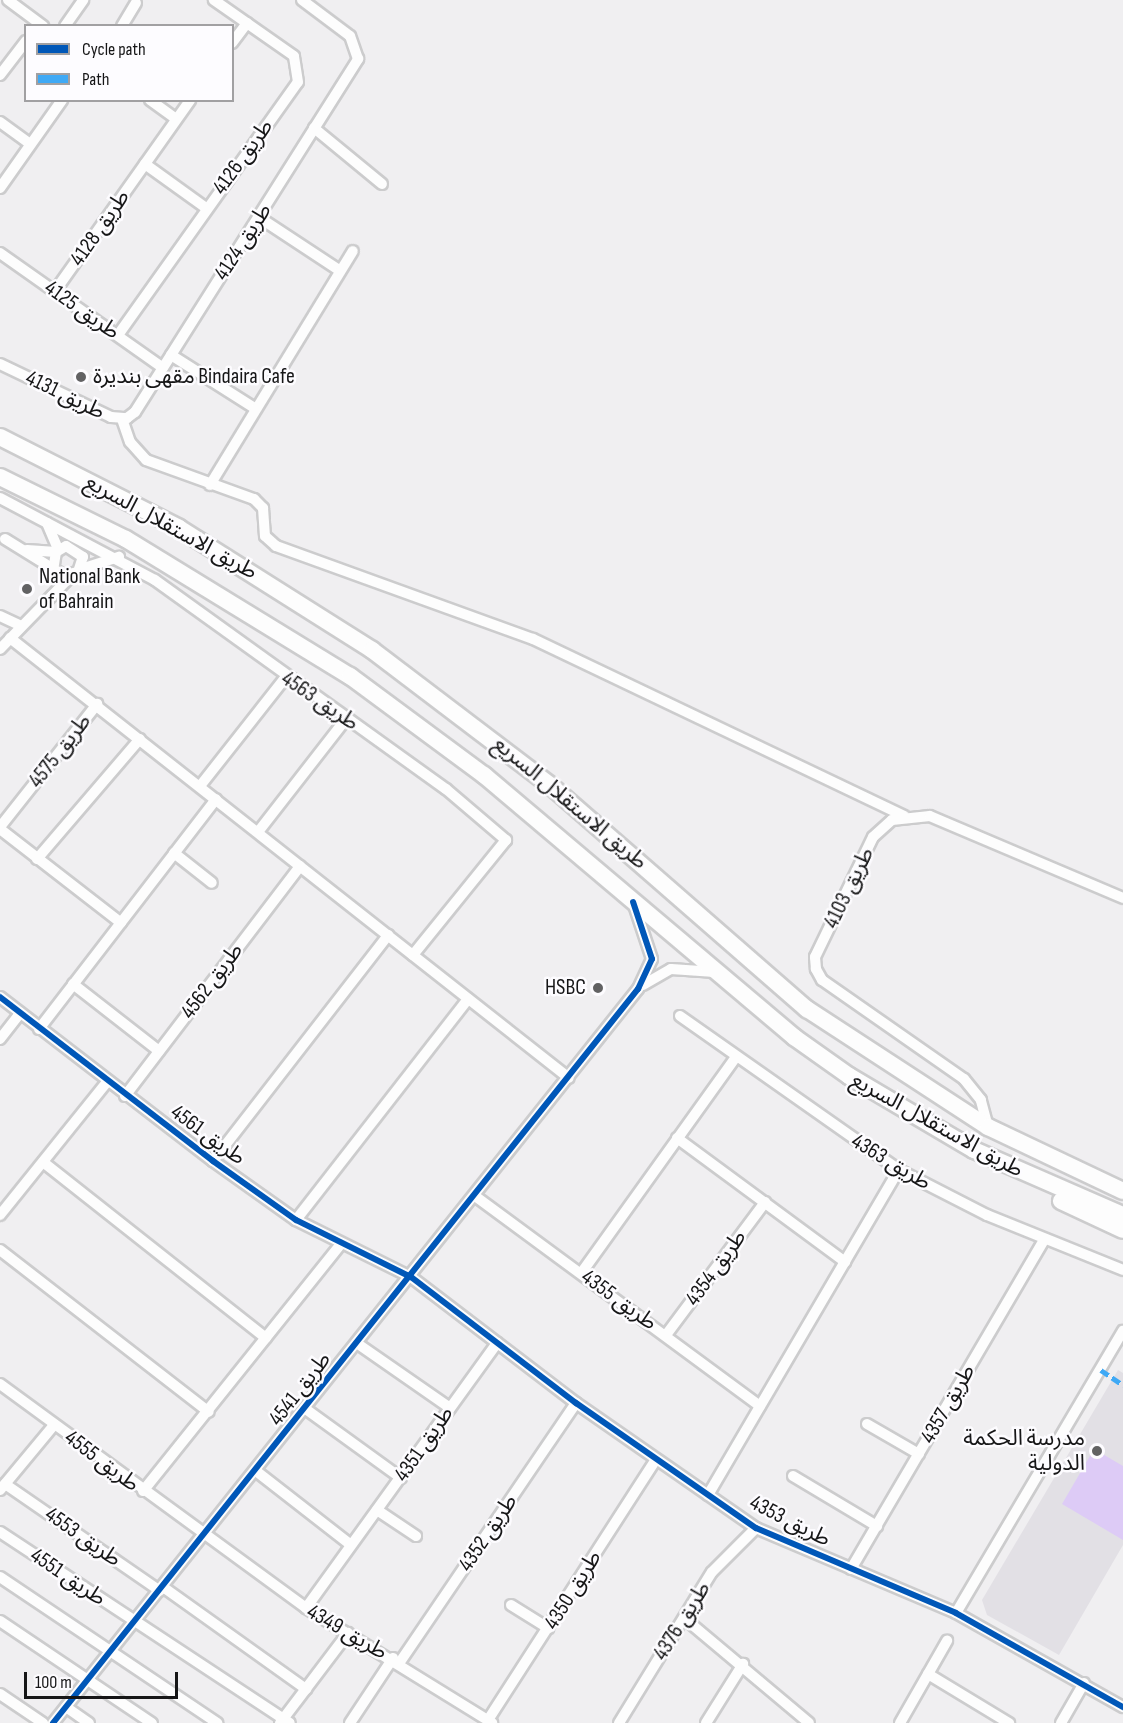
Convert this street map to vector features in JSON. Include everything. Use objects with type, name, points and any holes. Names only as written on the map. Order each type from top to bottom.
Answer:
[{"type":"main road","name":"طريق الاستقلال السريع","points":[[0,437],[179,528],[372,650],[551,786],[807,1009],[988,1127],[1123,1191]]},
{"type":"main road","name":"طريق الاستقلال السريع","points":[[0,477],[126,538],[350,676],[484,775],[716,972],[849,1076],[1040,1182],[1123,1215]]},
{"type":"main road","points":[[1040,1182],[1059,1200],[1123,1230]]},
{"type":"street","points":[[8,0],[39,24]]},
{"type":"street","points":[[66,24],[83,0]]},
{"type":"street","name":"طريق 4126","points":[[118,335],[299,76],[294,57],[214,0]]},
{"type":"street","name":"طريق 4124","points":[[171,355],[260,218],[358,58],[350,36],[302,0]]},
{"type":"street","points":[[123,24],[136,3]]},
{"type":"street","points":[[234,40],[247,23]]},
{"type":"street","points":[[0,75],[24,44]]},
{"type":"street","points":[[0,188],[61,102]]},
{"type":"street","points":[[153,102],[176,119]]},
{"type":"street","name":"طريق 4128","points":[[55,291],[189,102]]},
{"type":"street","points":[[0,122],[30,144]]},
{"type":"street","points":[[314,128],[382,184]]},
{"type":"street","points":[[145,164],[206,208]]},
{"type":"street","points":[[260,218],[339,270]]},
{"type":"street","points":[[210,485],[253,407],[353,251]]},
{"type":"street","name":"طريق 4125","points":[[0,253],[164,368]]},
{"type":"street","points":[[171,355],[253,407]]},
{"type":"street","name":"طريق 4131","points":[[0,364],[122,419],[135,412],[171,355]]},
{"type":"street","points":[[122,419],[130,442],[146,460],[254,499],[263,508],[265,536],[276,546],[533,639],[904,816],[930,816],[1123,898]]},
{"type":"street","name":"طريق 4563","points":[[0,498],[119,557],[285,678],[446,789],[506,840],[413,955]]},
{"type":"street","points":[[42,519],[56,535],[57,551],[55,568],[44,600]]},
{"type":"street","points":[[3,538],[34,553],[79,549],[76,572]]},
{"type":"street","points":[[3,538],[33,559],[55,568],[76,572]]},
{"type":"street","points":[[0,650],[44,600],[76,572],[119,557]]},
{"type":"street","points":[[0,616],[21,626]]},
{"type":"street","points":[[10,638],[97,704],[569,1078]]},
{"type":"street","points":[[200,786],[285,678]]},
{"type":"street","name":"طريق 4575","points":[[97,704],[0,828],[121,923]]},
{"type":"street","points":[[258,832],[346,719]]},
{"type":"street","points":[[37,859],[140,739]]},
{"type":"street","points":[[39,1029],[216,799]]},
{"type":"street","name":"طريق 4103","points":[[904,816],[873,837],[815,957],[816,969],[822,980],[970,1085],[988,1127]]},
{"type":"street","points":[[174,854],[212,882]]},
{"type":"street","name":"طريق 4562","points":[[125,1096],[300,866]]},
{"type":"street","points":[[633,902],[652,959],[638,989]]},
{"type":"street","points":[[213,1161],[388,935]]},
{"type":"street","points":[[638,989],[670,969],[716,972]]},
{"type":"street","points":[[73,984],[159,1051]]},
{"type":"street","name":"طريق 4541","points":[[53,1723],[307,1410],[638,989]]},
{"type":"street","name":"طريق 4561","points":[[0,998],[125,1096],[296,1220],[411,1277]]},
{"type":"street","points":[[296,1220],[468,999]]},
{"type":"street","points":[[0,1039],[20,1013]]},
{"type":"street","name":"طريق 4363","points":[[680,1016],[899,1170],[1044,1240],[1123,1270]]},
{"type":"street","points":[[582,1272],[736,1057]]},
{"type":"street","points":[[2,1208],[43,1162],[107,1082]]},
{"type":"street","points":[[677,1138],[845,1262]]},
{"type":"street","points":[[43,1162],[266,1338]]},
{"type":"street","points":[[708,1495],[899,1170]]},
{"type":"street","name":"طريق 4355","points":[[475,1196],[582,1272],[760,1406]]},
{"type":"street","name":"طريق 4354","points":[[666,1335],[765,1202]]},
{"type":"street","name":"طريق 4357","points":[[851,1569],[1044,1240]]},
{"type":"street","points":[[143,1491],[209,1413],[341,1244]]},
{"type":"street","points":[[0,1250],[209,1413]]},
{"type":"street","name":"طريق 4353","points":[[411,1277],[576,1403],[756,1528],[956,1613],[1123,1707]]},
{"type":"street","points":[[956,1613],[1123,1331]]},
{"type":"street","name":"طريق 4351","points":[[306,1608],[497,1343]]},
{"type":"street","points":[[358,1344],[450,1408]]},
{"type":"street","name":"طريق 4555","points":[[0,1385],[205,1537]]},
{"type":"street","name":"طريق 4352","points":[[350,1723],[576,1403]]},
{"type":"street","points":[[307,1410],[401,1478]]},
{"type":"street","points":[[867,1424],[919,1454]]},
{"type":"street","points":[[3,1487],[54,1425]]},
{"type":"street","name":"طريق 4350","points":[[490,1722],[656,1459]]},
{"type":"street","points":[[256,1471],[351,1545]]},
{"type":"street","points":[[793,1476],[877,1526]]},
{"type":"street","name":"طريق 4553","points":[[3,1487],[162,1589],[306,1689]]},
{"type":"street","points":[[377,1510],[416,1536]]},
{"type":"street","name":"طريق 4376","points":[[619,1723],[712,1572],[756,1528]]},
{"type":"street","name":"طريق 4551","points":[[0,1532],[284,1721]]},
{"type":"street","name":"طريق 4349","points":[[205,1537],[306,1608],[396,1660],[490,1722]]},
{"type":"street","name":"طريق 4551","points":[[0,1577],[217,1723]]},
{"type":"street","points":[[511,1605],[548,1629]]},
{"type":"street","points":[[684,1618],[743,1664],[809,1723]]},
{"type":"street","points":[[0,1621],[152,1723]]},
{"type":"street","points":[[284,1721],[348,1633]]},
{"type":"street","points":[[900,1723],[946,1641]]},
{"type":"street","points":[[706,1723],[743,1664]]},
{"type":"street","points":[[928,1674],[1009,1723]]},
{"type":"street","points":[[1061,1723],[1084,1683]]},
{"type":"street","points":[[0,1694],[43,1723]]},
{"type":"street","points":[[66,1707],[89,1723]]},
{"type":"shaded area","name":"مدرسة الحكمة الدولية","points":[[1118,1370],[1123,1373],[1123,1545],[1059,1655],[987,1615],[982,1600]]},
{"type":"shaded area","points":[[1094,1449],[1123,1466],[1123,1540],[1062,1504]]},
{"type":"marked path","points":[[1101,1370],[1123,1385]]},
{"type":"cycle path","points":[[53,1723],[638,989],[652,959],[633,902]]},
{"type":"cycle path","points":[[0,997],[213,1161],[296,1220],[411,1277],[576,1403],[756,1528],[956,1613],[1123,1707]]},
{"type":"place","name":"مقهى بنديرة Bindaira Cafe","points":[[81,377]]},
{"type":"place","name":"National Bank of Bahrain","points":[[27,589]]},
{"type":"place","name":"HSBC","points":[[598,988]]},
{"type":"place","name":"مدرسة الحكمة الدولية","points":[[1097,1451]]}]
